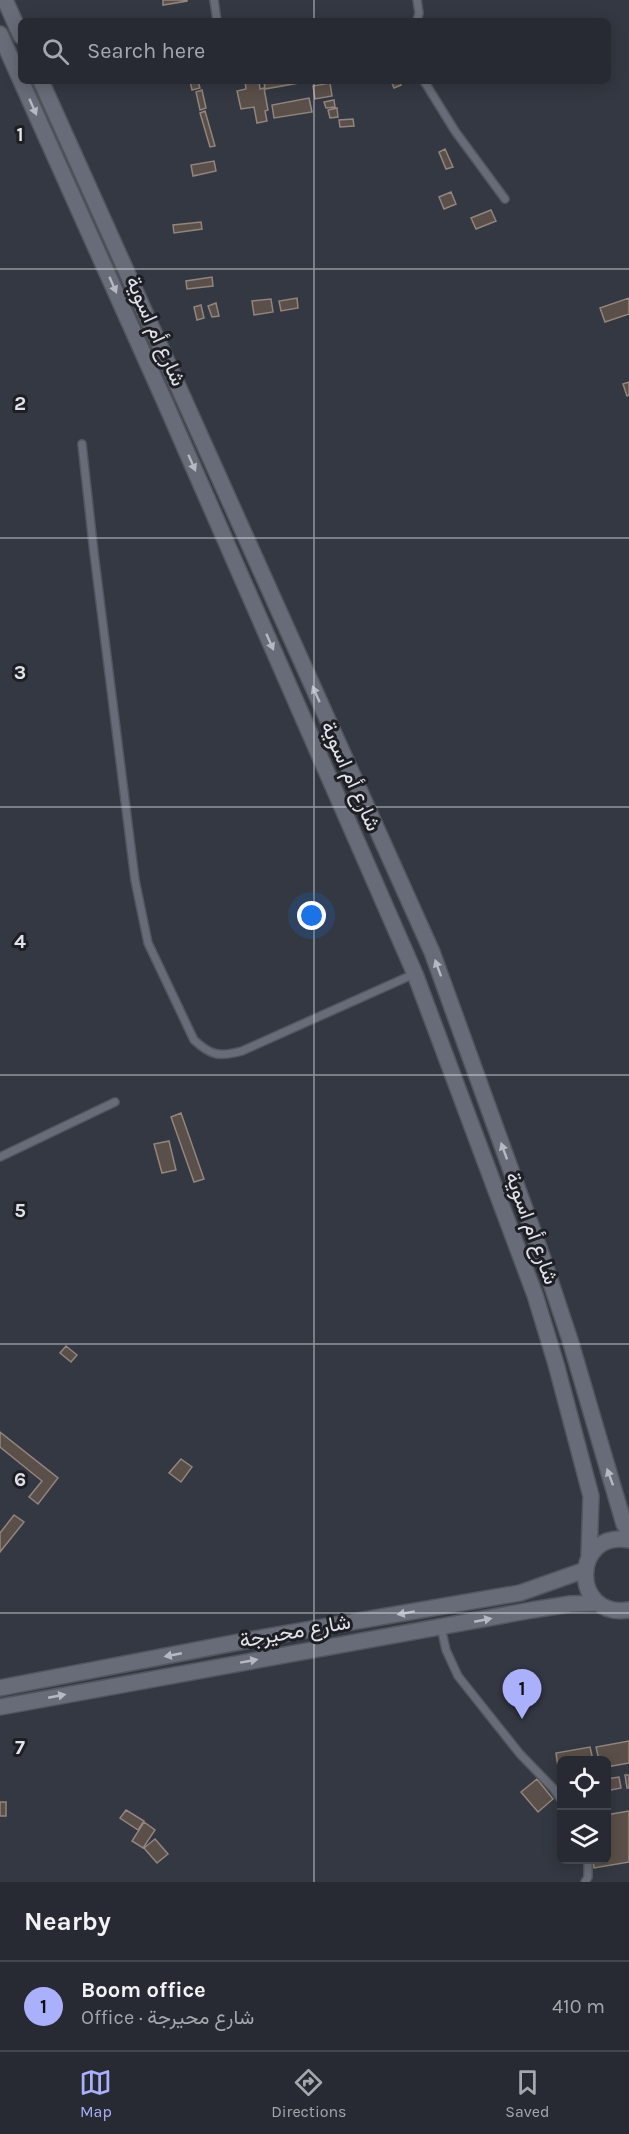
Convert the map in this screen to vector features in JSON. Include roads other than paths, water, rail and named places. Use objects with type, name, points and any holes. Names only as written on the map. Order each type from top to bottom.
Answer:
[{"type":"street","points":[[6,1],[18,29]]},
{"type":"street","name":"شارع أم اسوية","points":[[0,34],[18,74]]},
{"type":"street","name":"شارع أم اسوية","points":[[22,84],[164,400],[415,974],[535,1295],[556,1364],[591,1496],[585,1582],[590,1594],[598,1603]]},
{"type":"street","name":"شارع أم اسوية","points":[[42,84],[432,952],[546,1267],[624,1524],[629,1531]]},
{"type":"street","name":"شارع محيرجة","points":[[0,1688],[265,1637],[520,1593],[587,1564],[597,1548],[606,1542],[616,1539],[629,1540]]},
{"type":"street","name":"شارع محيرجة","points":[[0,1707],[570,1604],[598,1603],[609,1609],[629,1610]]},
{"type":"lane","points":[[214,0],[217,18]]},
{"type":"lane","points":[[417,0],[417,18]]},
{"type":"lane","points":[[426,84],[455,131],[505,199]]},
{"type":"lane","points":[[82,444],[137,890],[147,943],[194,1040],[206,1051],[219,1055],[242,1051],[415,974]]},
{"type":"lane","points":[[0,1157],[115,1102]]},
{"type":"lane","points":[[441,1627],[446,1650],[458,1676],[520,1754],[557,1794]]},
{"type":"lane","points":[[585,1882],[588,1877],[588,1864]]},
{"type":"place","name":"Boom office","points":[[522,1719]]}]
